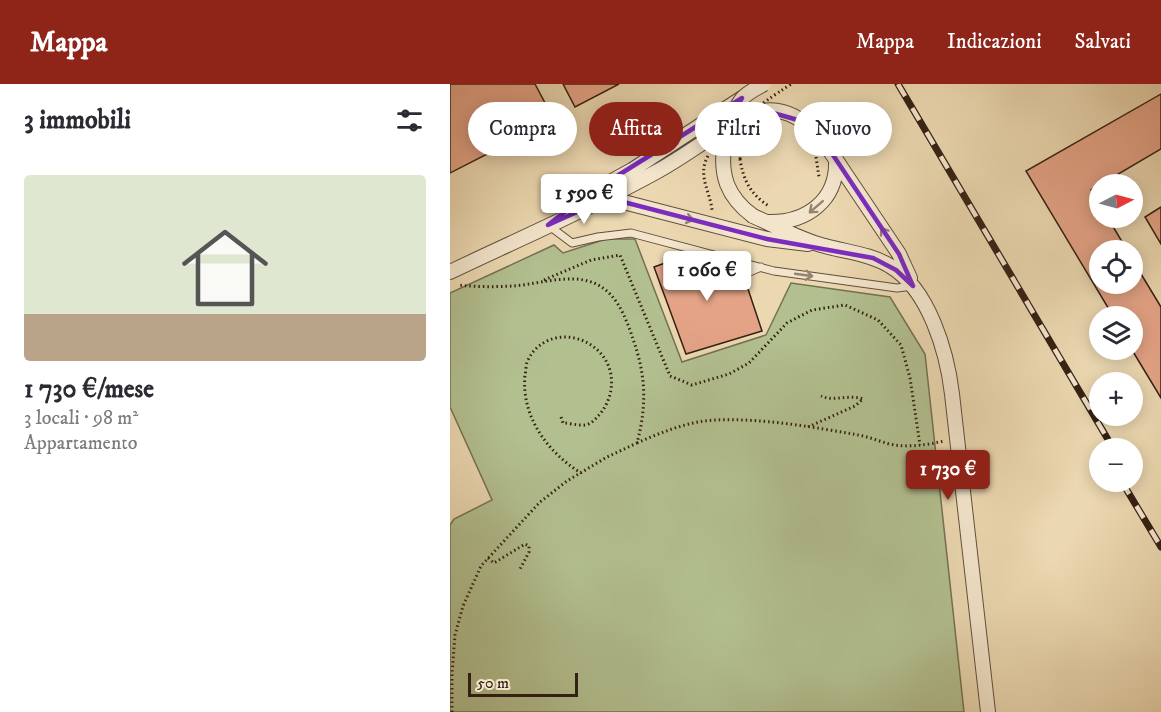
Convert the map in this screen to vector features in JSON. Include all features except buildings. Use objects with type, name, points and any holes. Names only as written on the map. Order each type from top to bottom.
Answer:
[{"type":"street","points":[[548,225],[585,196],[632,170],[764,84]]},
{"type":"street","points":[[742,98],[732,118],[723,159],[727,183],[746,211],[759,219],[822,246]]},
{"type":"street","points":[[453,278],[548,225],[608,198],[659,171],[732,125],[761,112],[774,111],[790,114],[805,122],[825,143],[899,254],[942,341],[949,369],[988,712]]},
{"type":"street","points":[[759,219],[778,222],[796,219],[817,207],[833,184],[837,170],[836,159]]},
{"type":"street","points":[[608,198],[767,239],[822,246],[873,258],[896,270],[913,286]]},
{"type":"lane","points":[[548,225],[572,243],[631,233],[774,271],[897,288],[913,286]]},
{"type":"lane","points":[[743,275],[761,267]]},
{"type":"path","points":[[771,207],[758,200],[742,173],[740,159],[743,133],[752,112],[791,84]]},
{"type":"path","points":[[709,156],[703,165],[703,174],[713,216]]},
{"type":"path","points":[[815,156],[819,172],[817,183]]},
{"type":"path","points":[[538,282],[591,260],[620,255],[670,376],[692,385],[729,374],[749,363],[787,322],[812,310],[845,305],[878,320],[901,345],[910,378],[920,446]]},
{"type":"path","points":[[453,278],[514,286],[564,278],[594,282],[611,294],[627,321],[639,356],[644,382],[643,420],[637,442]]},
{"type":"path","points":[[561,417],[563,423],[586,425],[595,421],[609,398],[612,379],[607,362],[597,349],[581,338],[560,336],[538,346],[527,363],[524,385],[528,409],[540,434],[563,462],[580,472]]},
{"type":"path","points":[[806,428],[855,406],[862,399],[856,397],[829,399],[821,396]]},
{"type":"path","points":[[452,712],[455,635],[463,606],[481,566],[540,502],[580,472],[637,442],[689,424],[716,420],[780,424],[861,435],[890,444],[920,446],[944,441]]},
{"type":"path","points":[[488,558],[494,563],[525,544],[529,546],[529,552],[520,569]]},
{"type":"highlighted area","points":[[742,98],[726,128],[766,111],[805,122],[825,143],[899,254],[913,286],[896,270],[873,258],[767,239],[608,198],[548,225],[585,196]]},
{"type":"green space","points":[[606,239],[635,239],[682,362],[766,335],[791,283],[890,297],[925,354],[964,712],[450,712],[450,525],[454,519],[492,500],[450,407],[450,293],[554,245],[563,253]]},
{"type":"railway","points":[[898,84],[1107,438]]},
{"type":"railway","points":[[1128,492],[1161,547]]}]
